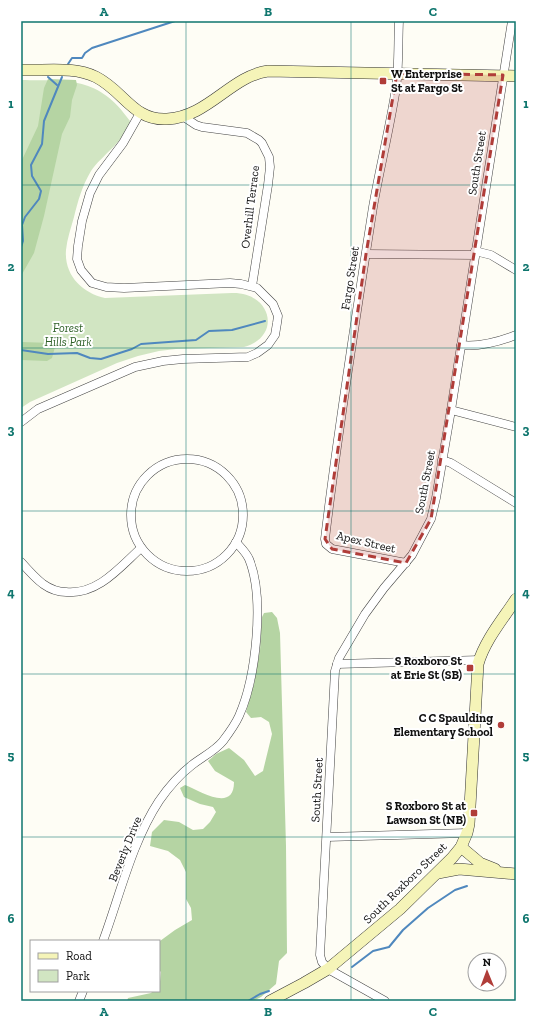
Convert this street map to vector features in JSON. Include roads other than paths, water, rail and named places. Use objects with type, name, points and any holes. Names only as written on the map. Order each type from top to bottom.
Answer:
[{"type":"street","name":"Fargo Street","points":[[325,539],[330,492],[376,188],[398,73],[399,21]]},
{"type":"street","name":"South Street","points":[[328,969],[322,962],[320,949],[334,683],[337,664],[370,605],[406,563],[416,548],[431,519],[451,410],[512,21]]},
{"type":"street","points":[[21,70],[71,71],[90,75],[111,87],[133,109],[150,118],[163,119],[184,117],[203,107],[250,76],[263,71],[516,76]]},
{"type":"street","points":[[21,422],[38,409],[135,367],[163,361],[183,359],[239,358],[248,356],[257,353],[268,345],[275,335],[278,316],[274,304],[257,288],[252,286],[230,283],[124,288],[106,287],[92,283],[80,270],[77,259],[78,246],[82,220],[90,193],[99,175],[123,143],[140,113]]},
{"type":"street","name":"Overhill Terrace","points":[[184,117],[202,127],[247,133],[254,136],[262,143],[269,157],[270,167],[268,184],[252,286]]},
{"type":"street","points":[[366,254],[475,253],[491,255],[516,270]]},
{"type":"street","points":[[461,345],[480,345],[516,335]]},
{"type":"street","points":[[451,410],[516,427]]},
{"type":"street","points":[[182,459],[199,461],[214,466],[228,477],[240,497],[242,512],[241,528],[236,542],[224,557],[202,569],[189,571],[176,570],[164,566],[153,560],[141,548],[137,540],[131,524],[131,508],[136,492],[145,478],[154,470],[166,463],[182,459]]},
{"type":"street","points":[[442,460],[451,463],[516,503]]},
{"type":"street","name":"Apex Street","points":[[325,539],[326,544],[332,549],[406,563]]},
{"type":"street","name":"Beverly Drive","points":[[103,940],[141,835],[153,812],[177,779],[190,766],[221,743],[236,722],[246,698],[255,652],[257,625],[256,598],[253,576],[248,558],[236,542]]},
{"type":"street","points":[[21,562],[47,587],[61,592],[78,592],[95,587],[106,580],[141,548]]},
{"type":"street","name":"South Roxboro Street","points":[[270,1001],[328,969],[400,909],[459,850],[467,833],[469,824],[478,668],[488,642],[516,599]]},
{"type":"street","points":[[337,664],[480,660]]},
{"type":"street","points":[[327,837],[467,833]]},
{"type":"street","points":[[459,850],[477,871]]},
{"type":"street","points":[[459,850],[482,864],[516,874]]},
{"type":"street","points":[[437,873],[458,869],[516,874]]},
{"type":"street","points":[[328,969],[385,1001]]},
{"type":"waterway","points":[[68,64],[72,58],[82,58],[85,53],[92,48],[175,21]]},
{"type":"waterway","points":[[48,77],[57,85]]},
{"type":"waterway","points":[[21,247],[23,241],[22,225],[25,217],[39,199],[41,191],[32,176],[31,165],[42,144],[44,121],[62,77]]},
{"type":"waterway","points":[[21,350],[48,354],[77,353],[90,358],[101,359],[132,349],[141,344],[196,340],[209,331],[232,330],[265,321]]},
{"type":"waterway","points":[[352,967],[373,951],[389,947],[403,930],[428,908],[455,890],[467,886]]},
{"type":"waterway","points":[[248,1001],[269,991]]},
{"type":"place","name":"W Enterprise St at Fargo St","points":[[383,81]]},
{"type":"place","name":"S Roxboro St at Erie St (SB)","points":[[470,668]]},
{"type":"place","name":"C C Spaulding Elementary School","points":[[501,725]]},
{"type":"place","name":"S Roxboro St at Lawson St (NB)","points":[[474,813]]},
{"type":"park label","name":"Forest Hills Park","points":[[68,335]]}]
